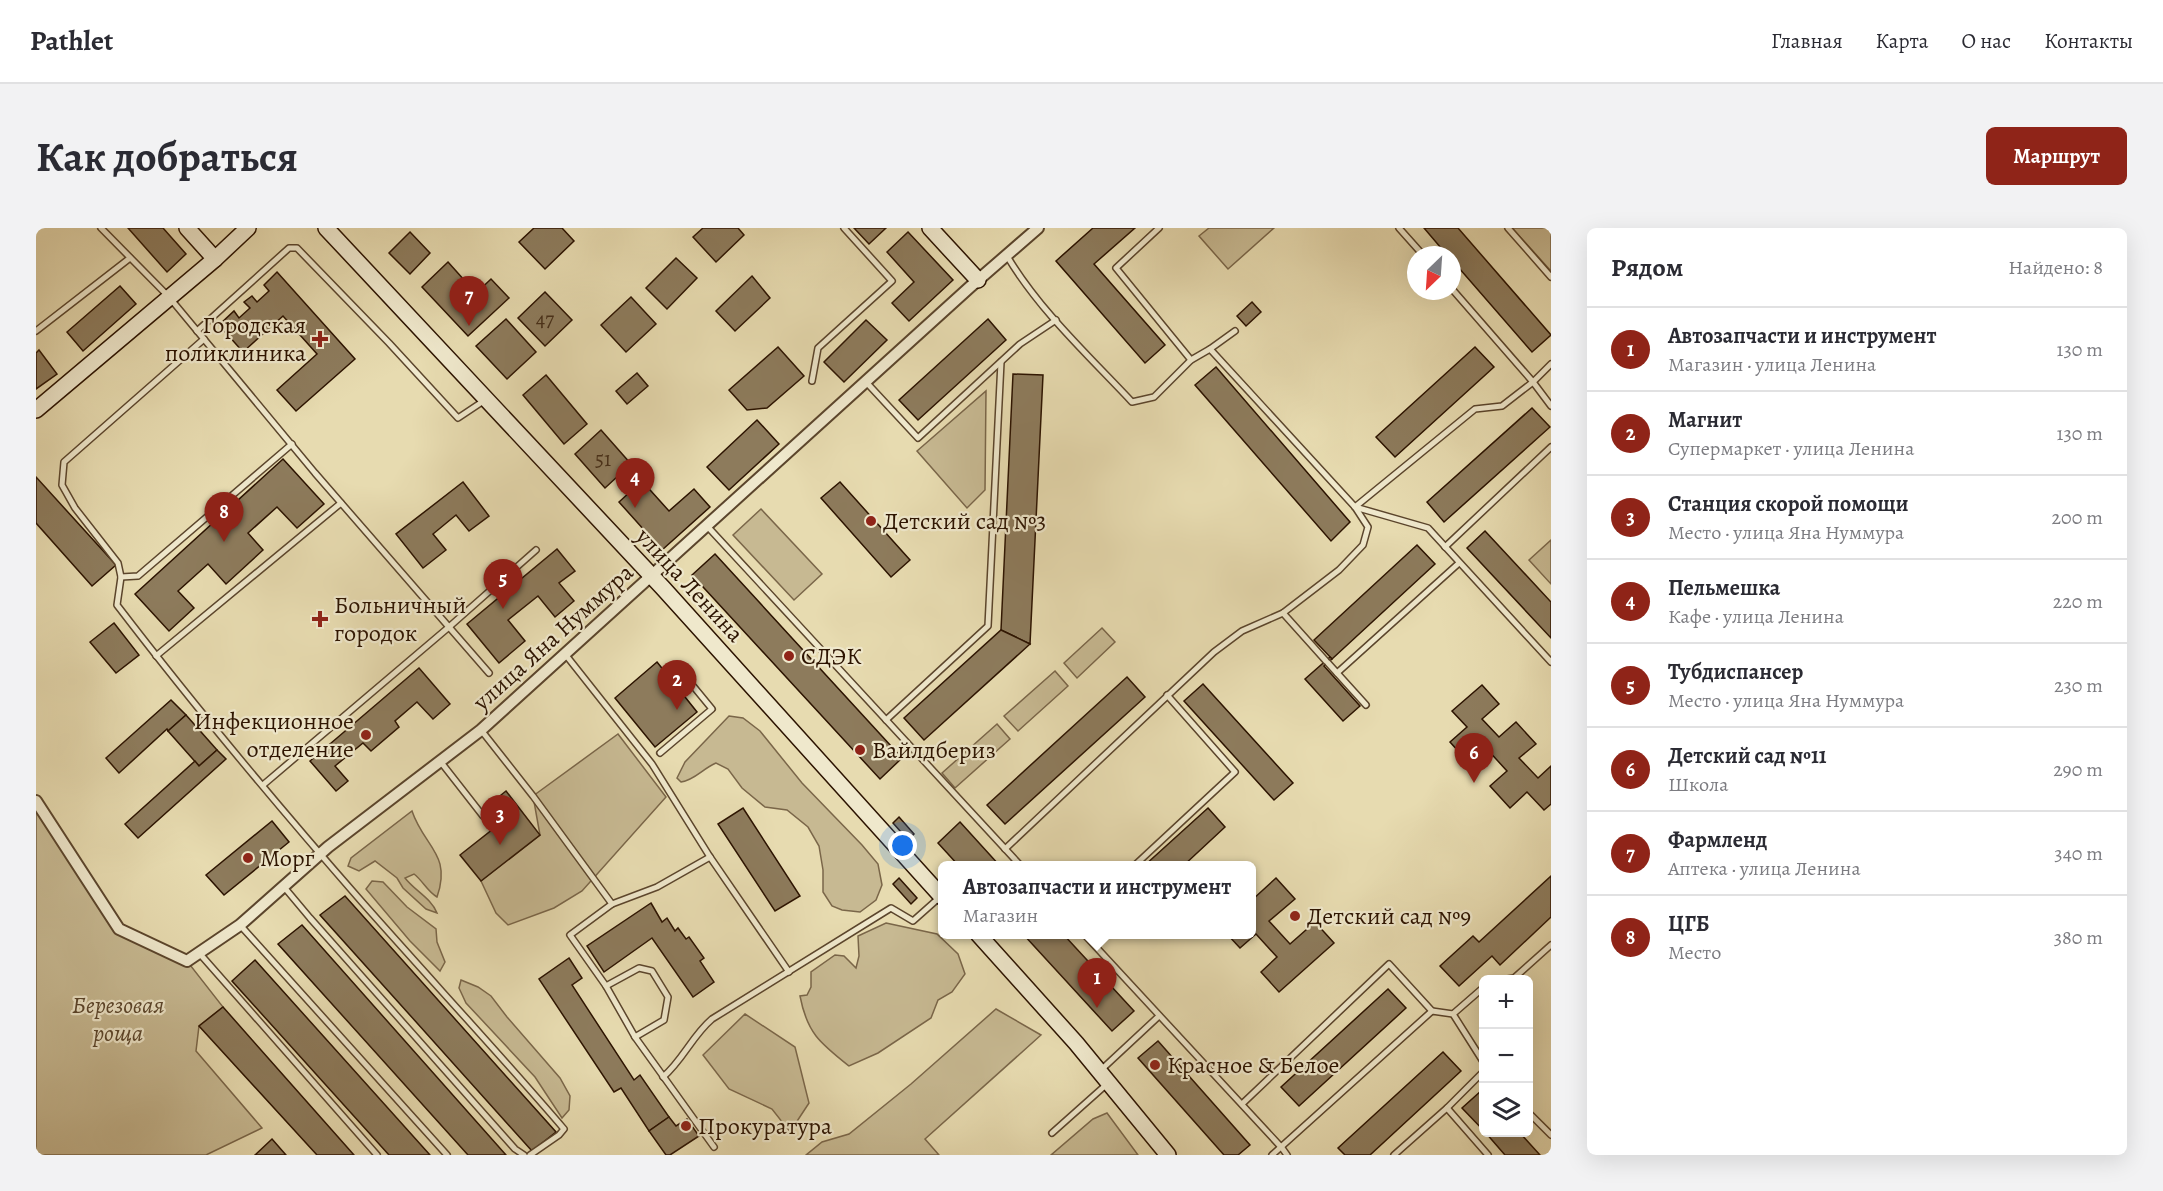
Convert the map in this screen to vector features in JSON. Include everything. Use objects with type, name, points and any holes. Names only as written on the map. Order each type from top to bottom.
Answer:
[{"type":"main road","points":[[187,228],[215,259]]},
{"type":"main road","points":[[36,411],[215,259],[248,228]]},
{"type":"main road","name":"улица Ленина","points":[[326,228],[651,576],[938,892]]},
{"type":"main road","points":[[930,228],[978,280]]},
{"type":"main road","points":[[982,939],[1168,1155]]},
{"type":"street","name":"улица Яна Нуммура","points":[[36,801],[119,929],[188,961],[240,925],[320,854],[481,730],[1006,254],[1038,228]]},
{"type":"lane","points":[[101,228],[169,297],[341,503],[489,673]]},
{"type":"lane","points":[[812,381],[818,348],[892,281],[844,228]]},
{"type":"lane","points":[[1159,228],[1116,268],[1191,360]]},
{"type":"lane","points":[[1399,228],[1415,246]]},
{"type":"lane","points":[[1508,228],[1551,277]]},
{"type":"lane","points":[[197,331],[289,248],[297,248],[458,418],[486,399]]},
{"type":"lane","points":[[1006,254],[1021,279],[1132,402],[1154,397],[1191,360],[1235,331]]},
{"type":"lane","points":[[36,331],[130,258]]},
{"type":"lane","points":[[1461,298],[1551,406]]},
{"type":"lane","points":[[866,382],[918,438],[1020,344],[1056,320]]},
{"type":"lane","points":[[204,339],[64,462],[62,485],[75,508],[118,563],[121,578],[117,605],[156,656],[320,854],[564,1129],[560,1135],[530,1155]]},
{"type":"lane","points":[[1005,849],[1214,652],[1242,631],[1283,613],[1339,570],[1363,545],[1368,527],[1355,507],[1210,349]]},
{"type":"lane","points":[[886,720],[988,626],[1001,362]]},
{"type":"lane","points":[[1355,507],[1475,409],[1502,406],[1533,382],[1551,364]]},
{"type":"lane","points":[[121,578],[138,576],[292,444]]},
{"type":"lane","points":[[1444,547],[1551,447]]},
{"type":"lane","points":[[156,656],[341,503]]},
{"type":"lane","points":[[1355,507],[1428,528],[1551,662]]},
{"type":"lane","points":[[707,526],[1016,861]]},
{"type":"lane","points":[[263,785],[536,550]]},
{"type":"lane","points":[[1337,672],[1459,563]]},
{"type":"lane","points":[[1283,613],[1366,705]]},
{"type":"lane","points":[[565,654],[652,764],[710,857],[789,972]]},
{"type":"lane","points":[[660,753],[712,709],[689,681]]},
{"type":"lane","points":[[1139,861],[1235,772],[1167,695]]},
{"type":"lane","points":[[481,730],[533,796],[612,904]]},
{"type":"lane","points":[[440,761],[483,816]]},
{"type":"lane","points":[[710,857],[657,887],[612,904],[570,935],[606,986],[635,1037],[714,1147]]},
{"type":"lane","points":[[283,885],[491,1123],[515,1149],[524,1155]]},
{"type":"lane","points":[[663,1077],[676,1066],[700,1029],[712,1019],[891,908],[913,921],[938,899]]},
{"type":"lane","points":[[240,925],[447,1155]]},
{"type":"lane","points":[[1089,939],[1287,1155]]},
{"type":"lane","points":[[1517,975],[1551,945]]},
{"type":"lane","points":[[200,954],[377,1155]]},
{"type":"lane","points":[[1242,1104],[1389,964],[1432,1011],[1453,1014],[1479,991]]},
{"type":"lane","points":[[606,986],[639,968],[652,971],[668,997],[664,1020],[635,1037]]},
{"type":"lane","points":[[1272,1155],[1432,1011]]},
{"type":"lane","points":[[1453,1014],[1479,1055]]},
{"type":"lane","points":[[1052,1133],[1159,1016]]},
{"type":"lane","points":[[1394,1155],[1479,1076]]},
{"type":"lane","points":[[1447,1108],[1488,1155]]},
{"type":"lane","points":[[1533,1117],[1551,1135]]},
{"type":"green space","points":[[1209,228],[1274,228],[1228,269],[1199,236]]},
{"type":"green space","points":[[1512,228],[1551,228],[1551,271]]},
{"type":"green space","points":[[986,391],[985,490],[967,508],[917,451]]},
{"type":"green space","points":[[761,509],[822,574],[794,600],[733,535]]},
{"type":"green space","points":[[1551,540],[1551,584],[1529,560]]},
{"type":"green space","points":[[1102,628],[1115,642],[1077,678],[1064,663]]},
{"type":"green space","points":[[1055,671],[1068,686],[1018,731],[1004,716]]},
{"type":"green space","points":[[729,716],[743,718],[760,731],[802,783],[878,864],[882,885],[876,900],[860,912],[842,910],[832,906],[823,892],[823,870],[819,846],[808,827],[787,810],[765,807],[742,788],[728,769],[716,763],[686,781],[681,782],[677,778],[685,762]]},
{"type":"green space","points":[[997,724],[1010,739],[955,788],[942,773]]},
{"type":"green space","points":[[618,734],[666,797],[582,891],[554,908],[508,925],[496,913],[481,881],[540,835],[533,796]]},
{"type":"green space","name":"Березовая роща","points":[[36,801],[119,929],[187,961],[223,1007],[199,1026],[196,1051],[262,1128],[206,1155],[36,1155]]},
{"type":"green space","points":[[412,811],[439,860],[441,882],[437,897],[414,874],[405,878],[431,903],[437,913],[426,909],[403,888],[397,878],[375,861],[359,871],[348,866],[351,858]]},
{"type":"green space","points":[[372,881],[383,882],[407,907],[436,929],[437,942],[445,962],[440,971],[410,941],[366,889]]},
{"type":"green space","points":[[886,923],[937,934],[938,939],[942,939],[958,954],[965,974],[952,992],[938,1000],[931,1018],[878,1053],[849,1066],[816,1036],[803,1009],[800,996],[807,995],[811,987],[811,972],[835,955],[844,956],[856,968],[859,956],[858,936]]},
{"type":"green space","points":[[461,980],[478,987],[491,996],[560,1078],[570,1096],[569,1110],[562,1118],[535,1077],[466,1003],[459,988]]},
{"type":"green space","points":[[996,1009],[1041,1035],[925,1139],[939,1155],[806,1155],[822,1142],[849,1134],[911,1084]]},
{"type":"green space","points":[[745,1014],[795,1047],[809,1103],[790,1132],[772,1109],[729,1089],[703,1055]]},
{"type":"green space","points":[[1107,1113],[1138,1155],[1051,1155],[1093,1119]]},
{"type":"building","points":[[128,228],[163,228],[186,254],[167,272]]},
{"type":"building","points":[[534,228],[562,228],[574,241],[545,269],[519,242]]},
{"type":"building","points":[[703,228],[738,228],[744,235],[716,262],[693,237]]},
{"type":"building","points":[[854,228],[886,228],[869,244]]},
{"type":"building","points":[[1093,228],[1135,228],[1094,264],[1165,345],[1145,363],[1056,261]]},
{"type":"building","points":[[1424,228],[1458,228],[1551,335],[1532,352],[1461,270],[1461,246],[1439,246]]},
{"type":"building","points":[[410,232],[430,253],[410,274],[389,253]]},
{"type":"building","points":[[908,232],[953,280],[909,321],[892,303],[914,282],[887,252]]},
{"type":"building","points":[[676,258],[697,278],[667,309],[646,288]]},
{"type":"building","points":[[448,262],[465,281],[461,285],[472,297],[491,279],[509,298],[468,336],[422,287]]},
{"type":"building","name":"Городская поликлиника","points":[[277,272],[355,359],[296,411],[277,390],[317,354],[283,316],[243,352],[219,325],[234,311],[239,318],[250,308],[244,302],[252,296],[257,302],[269,291],[264,285]]},
{"type":"building","points":[[752,276],[770,298],[735,331],[716,311]]},
{"type":"building","points":[[120,286],[136,304],[83,351],[67,332]]},
{"type":"building","points":[[545,292],[572,320],[545,346],[518,318]]},
{"type":"building","points":[[631,297],[656,324],[626,352],[601,325]]},
{"type":"building","points":[[1252,302],[1261,312],[1246,326],[1237,316]]},
{"type":"building","points":[[506,319],[536,352],[507,379],[476,346]]},
{"type":"building","points":[[988,319],[1006,340],[918,420],[899,400]]},
{"type":"building","points":[[866,320],[887,340],[844,382],[824,362]]},
{"type":"building","points":[[778,347],[804,376],[767,408],[747,410],[729,390]]},
{"type":"building","points":[[1475,347],[1494,367],[1395,457],[1376,437]]},
{"type":"building","points":[[39,350],[57,374],[36,389],[36,353]]},
{"type":"building","points":[[1216,367],[1350,522],[1331,541],[1195,385]]},
{"type":"building","points":[[637,373],[648,386],[627,404],[616,391]]},
{"type":"building","points":[[1013,374],[1043,375],[1030,644],[1001,630]]},
{"type":"building","points":[[546,375],[587,424],[564,444],[523,395]]},
{"type":"building","points":[[1532,408],[1550,427],[1444,522],[1427,502]]},
{"type":"building","points":[[757,420],[779,444],[729,490],[707,467]]},
{"type":"building","points":[[601,430],[631,464],[605,488],[575,454]]},
{"type":"building","points":[[283,459],[324,504],[297,528],[277,507],[248,533],[263,550],[226,584],[208,564],[178,591],[194,608],[169,631],[135,594]]},
{"type":"building","points":[[36,477],[116,565],[92,586],[36,523]]},
{"type":"building","points":[[642,481],[669,511],[694,489],[710,507],[662,550],[619,502]]},
{"type":"building","points":[[463,482],[489,516],[469,531],[456,515],[433,534],[446,550],[423,568],[396,534]]},
{"type":"building","points":[[840,482],[910,560],[891,577],[821,498]]},
{"type":"building","points":[[1485,531],[1551,602],[1551,638],[1467,548]]},
{"type":"building","points":[[1417,545],[1435,564],[1332,659],[1314,640]]},
{"type":"building","points":[[557,549],[575,571],[559,583],[574,601],[555,617],[538,596],[508,620],[525,641],[499,663],[467,624]]},
{"type":"building","points":[[715,554],[902,758],[880,779],[692,575]]},
{"type":"building","points":[[114,623],[139,655],[116,673],[90,642]]},
{"type":"building","points":[[1001,630],[1030,644],[924,740],[904,718]]},
{"type":"building","points":[[1330,657],[1332,659],[1324,666],[1360,706],[1343,721],[1305,679]]},
{"type":"building","points":[[657,662],[697,712],[655,747],[615,698]]},
{"type":"building","name":"Инфекционное отделение","points":[[419,668],[450,704],[433,719],[417,702],[395,721],[399,727],[371,751],[363,743],[335,766],[348,781],[336,791],[310,761]]},
{"type":"building","points":[[1127,677],[1145,697],[1005,824],[987,805]]},
{"type":"building","points":[[1203,684],[1293,783],[1274,800],[1184,701]]},
{"type":"building","points":[[1482,685],[1499,704],[1482,719],[1499,737],[1516,722],[1536,744],[1519,758],[1538,778],[1551,766],[1551,804],[1544,810],[1527,792],[1510,808],[1490,786],[1507,771],[1486,748],[1469,763],[1450,742],[1467,727],[1452,711]]},
{"type":"building","points":[[171,700],[186,715],[168,731],[167,729],[119,773],[106,758]]},
{"type":"building","points":[[186,715],[217,750],[199,766],[168,731]]},
{"type":"building","points":[[217,750],[226,759],[138,838],[125,824],[195,761],[199,766]]},
{"type":"building","points":[[506,791],[540,835],[481,881],[460,855],[498,825],[485,808]]},
{"type":"building","points":[[743,808],[800,896],[775,911],[718,824]]},
{"type":"building","points":[[1208,808],[1225,827],[1188,861],[1150,861]]},
{"type":"building","points":[[899,817],[914,834],[908,840],[893,823]]},
{"type":"building","name":"Морг","points":[[272,821],[289,842],[224,895],[206,875]]},
{"type":"building","points":[[960,822],[995,861],[954,861],[938,843]]},
{"type":"building","points":[[1551,876],[1551,917],[1500,965],[1492,956],[1459,986],[1440,966],[1473,936],[1479,942]]},
{"type":"building","points":[[899,878],[917,898],[911,904],[893,884]]},
{"type":"building","points":[[1276,878],[1295,899],[1269,921],[1290,944],[1315,922],[1334,943],[1279,992],[1261,972],[1277,957],[1256,934],[1256,896]]},
{"type":"building","points":[[345,896],[556,1132],[532,1151],[320,915]]},
{"type":"building","points":[[651,903],[662,922],[667,918],[675,931],[678,928],[686,939],[689,937],[704,958],[700,961],[714,982],[693,997],[652,938],[604,972],[587,946]]},
{"type":"building","points":[[302,925],[506,1155],[468,1155],[278,944]]},
{"type":"building","points":[[1028,939],[1068,939],[1134,1011],[1112,1031]]},
{"type":"building","points":[[1232,939],[1250,939],[1240,948]]},
{"type":"building","points":[[569,958],[582,978],[572,985],[634,1080],[640,1075],[669,1117],[649,1131],[621,1088],[614,1092],[539,979]]},
{"type":"building","points":[[255,960],[430,1155],[389,1155],[232,981]]},
{"type":"building","points":[[1388,989],[1406,1008],[1299,1106],[1281,1087]]},
{"type":"building","points":[[223,1007],[354,1155],[317,1155],[199,1026]]},
{"type":"building","points":[[1158,1041],[1250,1145],[1238,1155],[1224,1155],[1138,1058]]},
{"type":"building","points":[[1443,1052],[1461,1071],[1370,1155],[1345,1155],[1338,1148]]},
{"type":"building","points":[[1479,1093],[1479,1126],[1462,1108]]},
{"type":"building","points":[[669,1117],[676,1126],[687,1119],[699,1136],[670,1155],[666,1155],[649,1131]]},
{"type":"building","points":[[1489,1137],[1524,1137],[1540,1155],[1505,1155]]},
{"type":"building","points":[[272,1139],[286,1155],[255,1155]]},
{"type":"place","name":"Фармленд","points":[[469,326]]},
{"type":"place","name":"Городская поликлиника","points":[[320,339]]},
{"type":"place","name":"Пельмешка","points":[[635,508]]},
{"type":"place","name":"Детский сад №3","points":[[871,521]]},
{"type":"place","name":"ЦГБ","points":[[224,542]]},
{"type":"place","name":"Тубдиспансер","points":[[503,609]]},
{"type":"place","name":"Больничный городок","points":[[320,619]]},
{"type":"place","name":"СДЭК","points":[[789,656]]},
{"type":"place","name":"Магнит","points":[[677,710]]},
{"type":"place","name":"Инфекционное отделение","points":[[366,735]]},
{"type":"place","name":"Вайлдбериз","points":[[860,750]]},
{"type":"place","name":"Детский сад №11","points":[[1474,783]]},
{"type":"place","name":"Станция скорой помощи","points":[[500,845]]},
{"type":"place","name":"Морг","points":[[248,858]]},
{"type":"place","name":"Детский сад №9","points":[[1295,916]]},
{"type":"place","name":"Автозапчасти и инструмент","points":[[1097,1008]]},
{"type":"place","name":"Красное & Белое","points":[[1155,1065]]},
{"type":"place","name":"Прокуратура","points":[[686,1126]]}]
